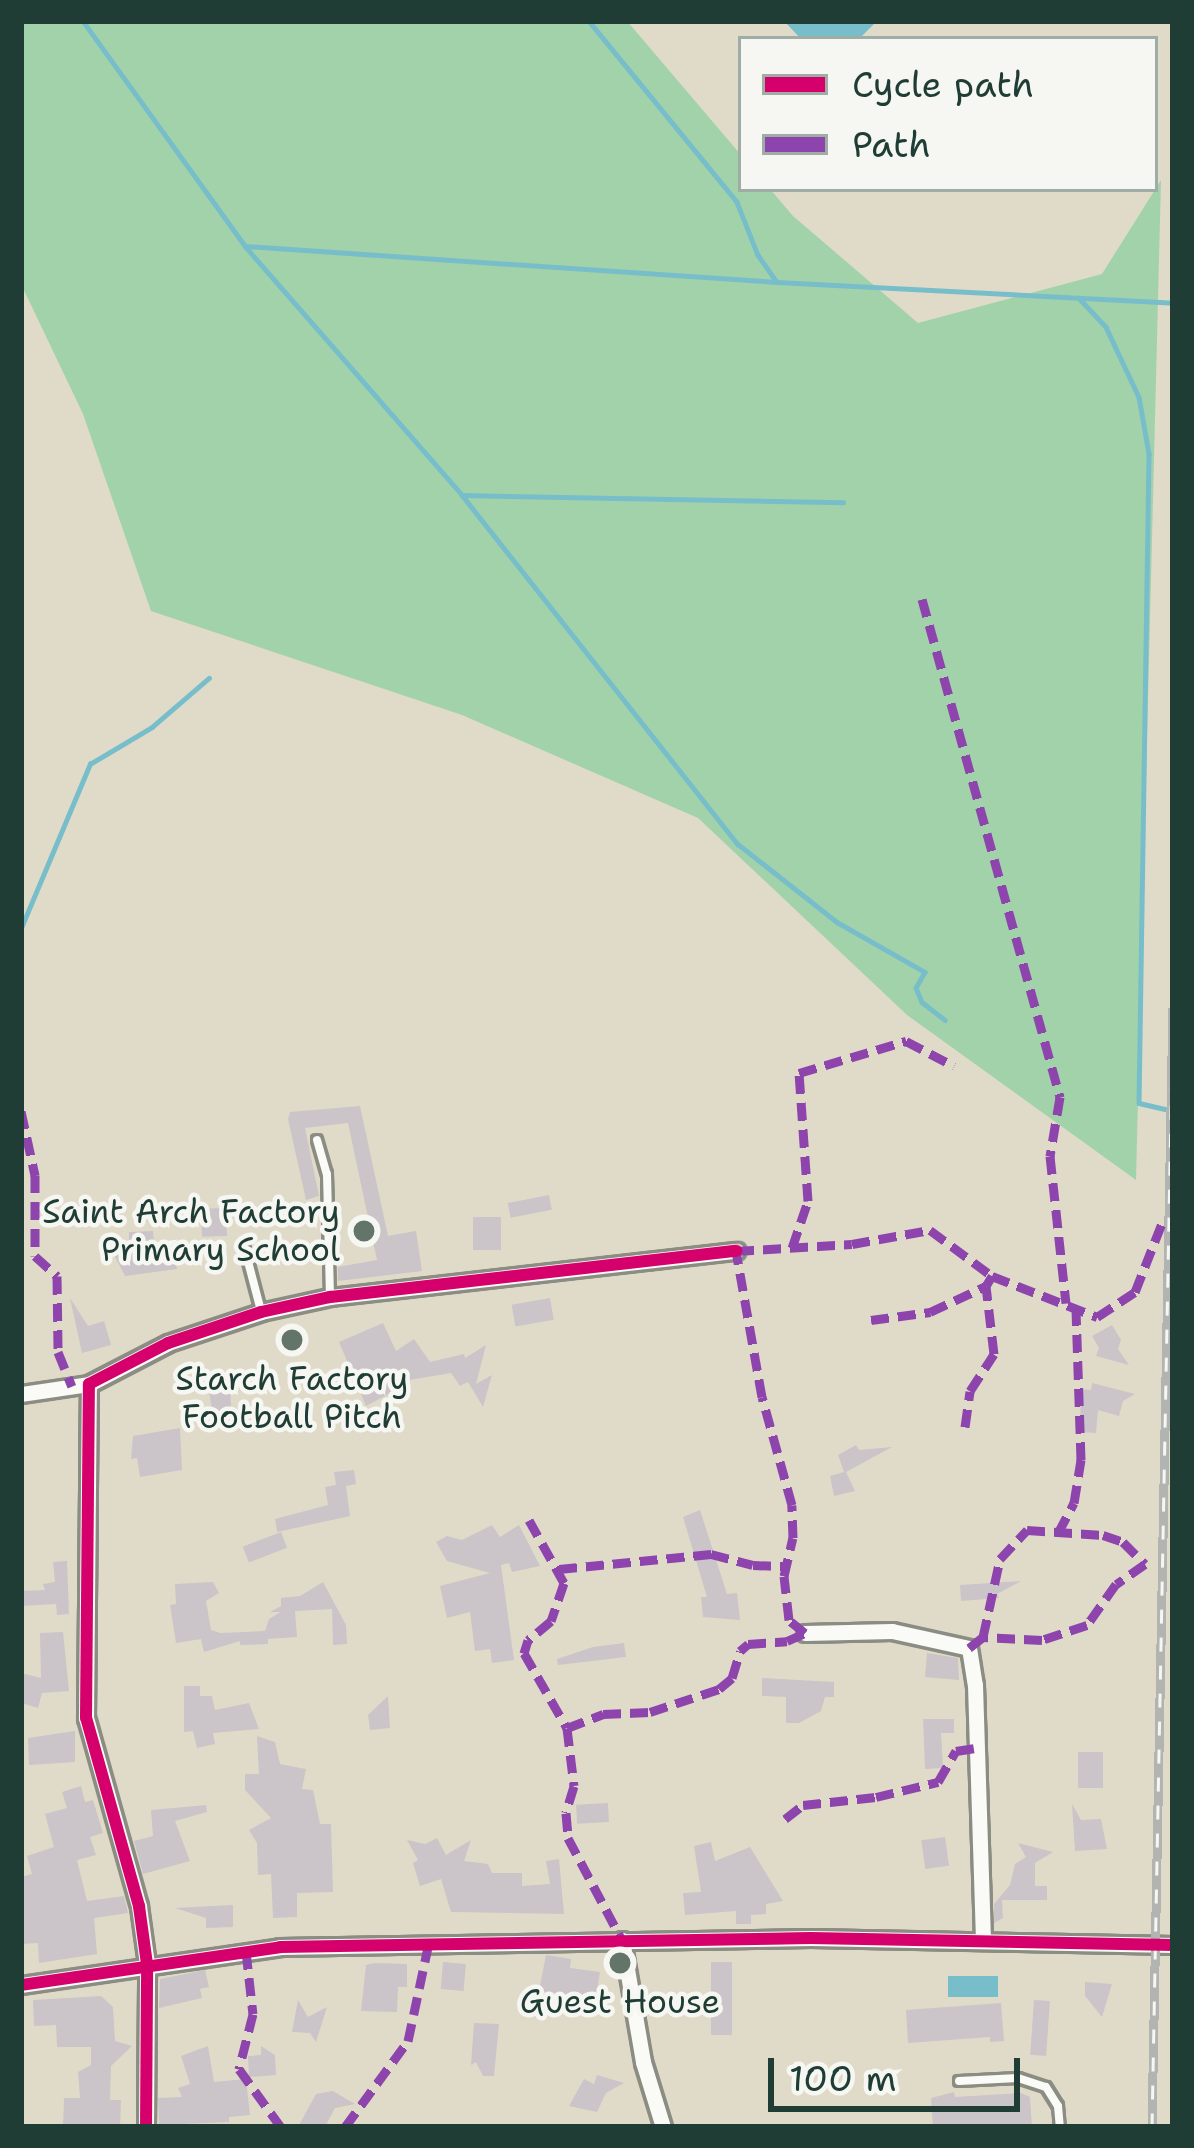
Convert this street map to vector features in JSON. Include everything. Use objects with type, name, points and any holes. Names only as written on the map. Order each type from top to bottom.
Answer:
[{"type":"street","points":[[21,1394],[89,1384],[168,1342],[261,1312],[330,1298],[736,1251]]},
{"type":"street","points":[[89,1384],[86,1718],[129,1857],[147,1964],[146,2127]]},
{"type":"street","points":[[805,1633],[892,1631],[969,1648],[975,1685],[983,1939]]},
{"type":"street","points":[[21,1984],[280,1947],[983,1939],[1173,1945]]},
{"type":"street","points":[[622,1940],[643,2062],[662,2127]]},
{"type":"lane","points":[[317,1140],[329,1195],[330,1298]]},
{"type":"lane","points":[[245,1250],[261,1312]]},
{"type":"lane","points":[[959,2081],[1018,2078],[1046,2087],[1058,2106],[1060,2127]]},
{"type":"green space","points":[[21,21],[627,21],[738,151],[738,192],[773,192],[793,216],[918,323],[1102,274],[1153,192],[1158,192],[1161,180],[1136,1180],[907,1015],[698,818],[462,715],[151,611],[83,414],[21,284]]},
{"type":"water","points":[[784,21],[877,21],[862,36],[798,36]]},
{"type":"water","points":[[948,1976],[998,1976],[998,1997],[948,1997]]},
{"type":"building","points":[[360,1106],[388,1236],[416,1231],[422,1271],[338,1281],[338,1267],[377,1260],[348,1123],[305,1128],[319,1196],[306,1200],[288,1119],[290,1112]]},
{"type":"building","points":[[549,1195],[552,1210],[511,1218],[508,1203]]},
{"type":"building","points":[[226,1208],[227,1236],[202,1237],[201,1209]]},
{"type":"building","points":[[473,1217],[501,1217],[501,1250],[473,1250]]},
{"type":"building","points":[[153,1231],[154,1246],[171,1241],[177,1269],[125,1276],[107,1241],[129,1247],[129,1232]]},
{"type":"building","points":[[70,1298],[88,1326],[104,1321],[111,1345],[82,1353]]},
{"type":"building","points":[[550,1298],[554,1320],[515,1326],[512,1305]]},
{"type":"building","points":[[383,1323],[396,1351],[414,1339],[430,1362],[464,1354],[465,1358],[486,1345],[476,1384],[492,1375],[483,1407],[468,1382],[460,1386],[451,1373],[397,1382],[400,1388],[366,1406],[339,1342]]},
{"type":"building","points":[[1112,1325],[1121,1340],[1118,1349],[1129,1365],[1096,1356],[1099,1348],[1092,1336]]},
{"type":"building","points":[[1092,1383],[1135,1394],[1123,1401],[1119,1416],[1098,1410],[1096,1433],[1081,1432],[1080,1389],[1091,1390]]},
{"type":"building","points":[[230,1388],[232,1421],[201,1426],[199,1412],[212,1410],[209,1391]]},
{"type":"building","points":[[180,1428],[182,1470],[140,1477],[137,1458],[131,1459],[133,1436]]},
{"type":"building","points":[[856,1445],[859,1450],[892,1447],[846,1472],[855,1491],[834,1496],[830,1476],[844,1472],[838,1455]]},
{"type":"building","points":[[354,1470],[356,1484],[346,1486],[350,1516],[277,1532],[275,1519],[328,1505],[325,1487],[336,1485],[334,1472]]},
{"type":"building","points":[[700,1510],[727,1594],[737,1593],[740,1620],[703,1617],[701,1597],[707,1597],[683,1517]]},
{"type":"building","points":[[492,1525],[500,1537],[519,1525],[540,1566],[512,1572],[509,1563],[501,1565],[514,1660],[492,1663],[490,1649],[475,1651],[470,1612],[447,1618],[440,1586],[490,1573],[447,1561],[436,1542],[447,1536],[462,1540]]},
{"type":"building","points":[[281,1532],[287,1548],[249,1563],[243,1547]]},
{"type":"building","points":[[67,1561],[69,1614],[57,1615],[56,1604],[21,1606],[21,1591],[45,1590],[43,1584],[55,1582],[53,1562]]},
{"type":"building","points":[[1021,1581],[997,1594],[999,1598],[961,1601],[960,1585]]},
{"type":"building","points":[[213,1582],[219,1593],[206,1601],[211,1630],[220,1633],[265,1631],[269,1619],[281,1612],[270,1612],[281,1606],[281,1598],[300,1596],[323,1582],[346,1625],[347,1644],[333,1645],[332,1609],[295,1611],[297,1637],[268,1639],[268,1644],[240,1645],[240,1641],[204,1652],[201,1639],[176,1643],[170,1605],[176,1604],[175,1584]]},
{"type":"building","points":[[63,1632],[69,1691],[42,1693],[38,1708],[21,1703],[21,1673],[41,1678],[40,1633]]},
{"type":"building","points":[[624,1643],[626,1657],[558,1665],[557,1659],[593,1647]]},
{"type":"building","points":[[927,1653],[958,1658],[959,1680],[925,1677]]},
{"type":"building","points":[[762,1678],[834,1682],[834,1697],[825,1697],[821,1711],[799,1723],[786,1723],[786,1697],[762,1696]]},
{"type":"building","points":[[184,1686],[200,1686],[200,1696],[212,1696],[215,1710],[249,1703],[259,1729],[213,1733],[215,1744],[197,1748],[193,1731],[184,1732]]},
{"type":"building","points":[[388,1696],[390,1728],[370,1730],[368,1715]]},
{"type":"building","points":[[923,1719],[954,1719],[954,1733],[941,1733],[943,1768],[925,1769]]},
{"type":"building","points":[[75,1731],[75,1762],[29,1765],[28,1738]]},
{"type":"building","points":[[257,1736],[275,1742],[280,1764],[306,1769],[302,1789],[313,1790],[320,1824],[331,1824],[333,1892],[297,1893],[297,1917],[273,1918],[271,1874],[258,1875],[257,1843],[249,1830],[271,1818],[245,1790],[245,1774],[259,1774]]},
{"type":"building","points":[[1078,1752],[1103,1752],[1103,1788],[1078,1788]]},
{"type":"building","points":[[81,1786],[85,1802],[93,1800],[103,1833],[90,1837],[96,1855],[77,1860],[87,1901],[124,1896],[128,1913],[94,1918],[97,1954],[39,1963],[38,1943],[21,1944],[21,1877],[32,1874],[27,1856],[54,1847],[45,1814],[67,1808],[62,1792]]},
{"type":"building","points":[[608,1803],[609,1822],[577,1824],[576,1805]]},
{"type":"building","points":[[1072,1804],[1081,1820],[1101,1819],[1107,1849],[1075,1851]]},
{"type":"building","points":[[206,1805],[207,1812],[175,1821],[190,1861],[143,1874],[134,1841],[153,1836],[151,1810]]},
{"type":"building","points":[[945,1837],[949,1866],[925,1869],[921,1840]]},
{"type":"building","points":[[437,1838],[446,1855],[471,1840],[464,1861],[488,1864],[492,1873],[522,1873],[522,1886],[550,1884],[546,1861],[559,1859],[564,1914],[451,1912],[441,1879],[420,1886],[413,1863],[418,1860],[407,1840],[425,1844]]},
{"type":"building","points":[[711,1842],[715,1861],[750,1847],[783,1901],[766,1904],[766,1914],[751,1915],[751,1924],[736,1924],[736,1911],[685,1915],[683,1893],[701,1892],[694,1846]]},
{"type":"building","points":[[1018,1843],[1053,1852],[1035,1863],[1035,1886],[1047,1886],[1047,1900],[1002,1900],[1003,1918],[994,1923],[994,1904],[1010,1885],[1015,1864],[1026,1857]]},
{"type":"building","points":[[233,1905],[233,1927],[206,1928],[206,1918],[175,1908]]},
{"type":"building","points":[[546,1955],[571,1959],[570,1968],[600,1972],[594,2011],[571,2008],[573,1995],[539,1991]]},
{"type":"building","points":[[443,1962],[466,1964],[464,1991],[441,1989]]},
{"type":"building","points":[[711,1962],[732,1962],[732,2035],[711,2035]]},
{"type":"building","points":[[407,1964],[407,1987],[398,1987],[397,2012],[361,2011],[366,1965]]},
{"type":"building","points":[[205,1970],[209,1987],[200,1989],[202,1998],[159,2008],[160,1979]]},
{"type":"building","points":[[1085,1982],[1112,1984],[1102,2017],[1085,1996]]},
{"type":"building","points":[[101,1996],[113,2007],[115,2041],[132,2046],[111,2066],[110,2100],[121,2100],[120,2127],[63,2127],[64,2098],[80,2098],[78,2072],[91,2065],[91,2047],[57,2047],[56,2025],[34,2026],[33,2000]]},
{"type":"building","points":[[298,2000],[308,2017],[327,2007],[316,2042],[310,2033],[292,2032]]},
{"type":"building","points":[[1034,2000],[1050,2001],[1046,2056],[1030,2055]]},
{"type":"building","points":[[1001,2003],[1004,2041],[990,2042],[990,2037],[908,2043],[906,2010]]},
{"type":"building","points":[[474,2023],[499,2024],[494,2076],[483,2076],[476,2062],[471,2065]]},
{"type":"building","points":[[208,2046],[214,2082],[246,2079],[250,2115],[229,2117],[229,2122],[159,2125],[158,2098],[182,2097],[178,2088],[190,2084],[181,2056]]},
{"type":"building","points":[[261,2046],[275,2055],[276,2075],[249,2077],[248,2056],[261,2055]]},
{"type":"building","points":[[597,2075],[624,2083],[606,2093],[597,2112],[569,2106],[584,2079],[594,2084]]},
{"type":"building","points":[[333,2091],[355,2104],[335,2108],[325,2127],[298,2127],[316,2094]]},
{"type":"building","points":[[954,2092],[955,2097],[1021,2093],[1030,2097],[1032,2127],[933,2127],[931,2098]]},
{"type":"waterway","points":[[83,21],[245,246],[462,495],[738,844],[837,922],[925,972],[916,988],[922,1002],[945,1020]]},
{"type":"waterway","points":[[589,21],[737,202],[758,255],[777,282],[1173,303]]},
{"type":"waterway","points":[[245,246],[777,282]]},
{"type":"waterway","points":[[1079,298],[1106,327],[1139,397],[1149,454],[1139,1103],[1173,1111]]},
{"type":"waterway","points":[[462,495],[843,502]]},
{"type":"waterway","points":[[21,928],[90,764],[152,727],[209,678]]},
{"type":"railway","points":[[1152,2127],[1173,1007]]},
{"type":"marked path","points":[[922,599],[1060,1097],[1050,1156],[1066,1303]]},
{"type":"marked path","points":[[792,1248],[808,1201],[799,1073],[906,1041],[954,1066]]},
{"type":"marked path","points":[[21,1111],[35,1175],[35,1256],[57,1276],[58,1352],[72,1386]]},
{"type":"marked path","points":[[567,1728],[603,1714],[650,1712],[719,1689],[732,1678],[740,1651],[748,1644],[787,1641],[805,1633],[789,1620],[784,1576],[793,1538],[792,1505],[762,1397],[736,1251],[852,1244],[930,1230],[992,1276],[1097,1317],[1135,1292],[1162,1223]]},
{"type":"marked path","points":[[965,1427],[970,1391],[994,1354],[986,1286],[992,1276]]},
{"type":"marked path","points":[[871,1320],[930,1312],[986,1286]]},
{"type":"marked path","points":[[1058,1533],[1074,1503],[1081,1460],[1076,1309]]},
{"type":"marked path","points":[[529,1520],[564,1583],[551,1621],[528,1640],[524,1653],[567,1728],[574,1786],[566,1813],[568,1838],[622,1940]]},
{"type":"marked path","points":[[969,1648],[983,1637],[1000,1559],[1027,1530],[1103,1535],[1123,1542],[1145,1564],[1116,1584],[1087,1625],[1042,1640],[983,1637]]},
{"type":"marked path","points":[[559,1569],[711,1554],[753,1565],[786,1566]]},
{"type":"marked path","points":[[785,1819],[803,1805],[876,1797],[938,1782],[956,1751],[974,1748]]},
{"type":"marked path","points":[[345,2127],[408,2041],[429,1942]]},
{"type":"marked path","points":[[246,1951],[253,2014],[239,2069],[281,2127]]},
{"type":"cycle path","points":[[146,2127],[147,1964],[139,1906],[86,1718],[89,1384],[168,1343],[261,1312],[330,1297],[736,1251]]},
{"type":"cycle path","points":[[21,1985],[280,1947],[811,1938],[1173,1945]]},
{"type":"place","name":"Saint Arch Factory Primary School","points":[[364,1231]]},
{"type":"place","name":"Starch Factory Football Pitch","points":[[292,1340]]},
{"type":"place","name":"Guest House","points":[[620,1963]]}]
